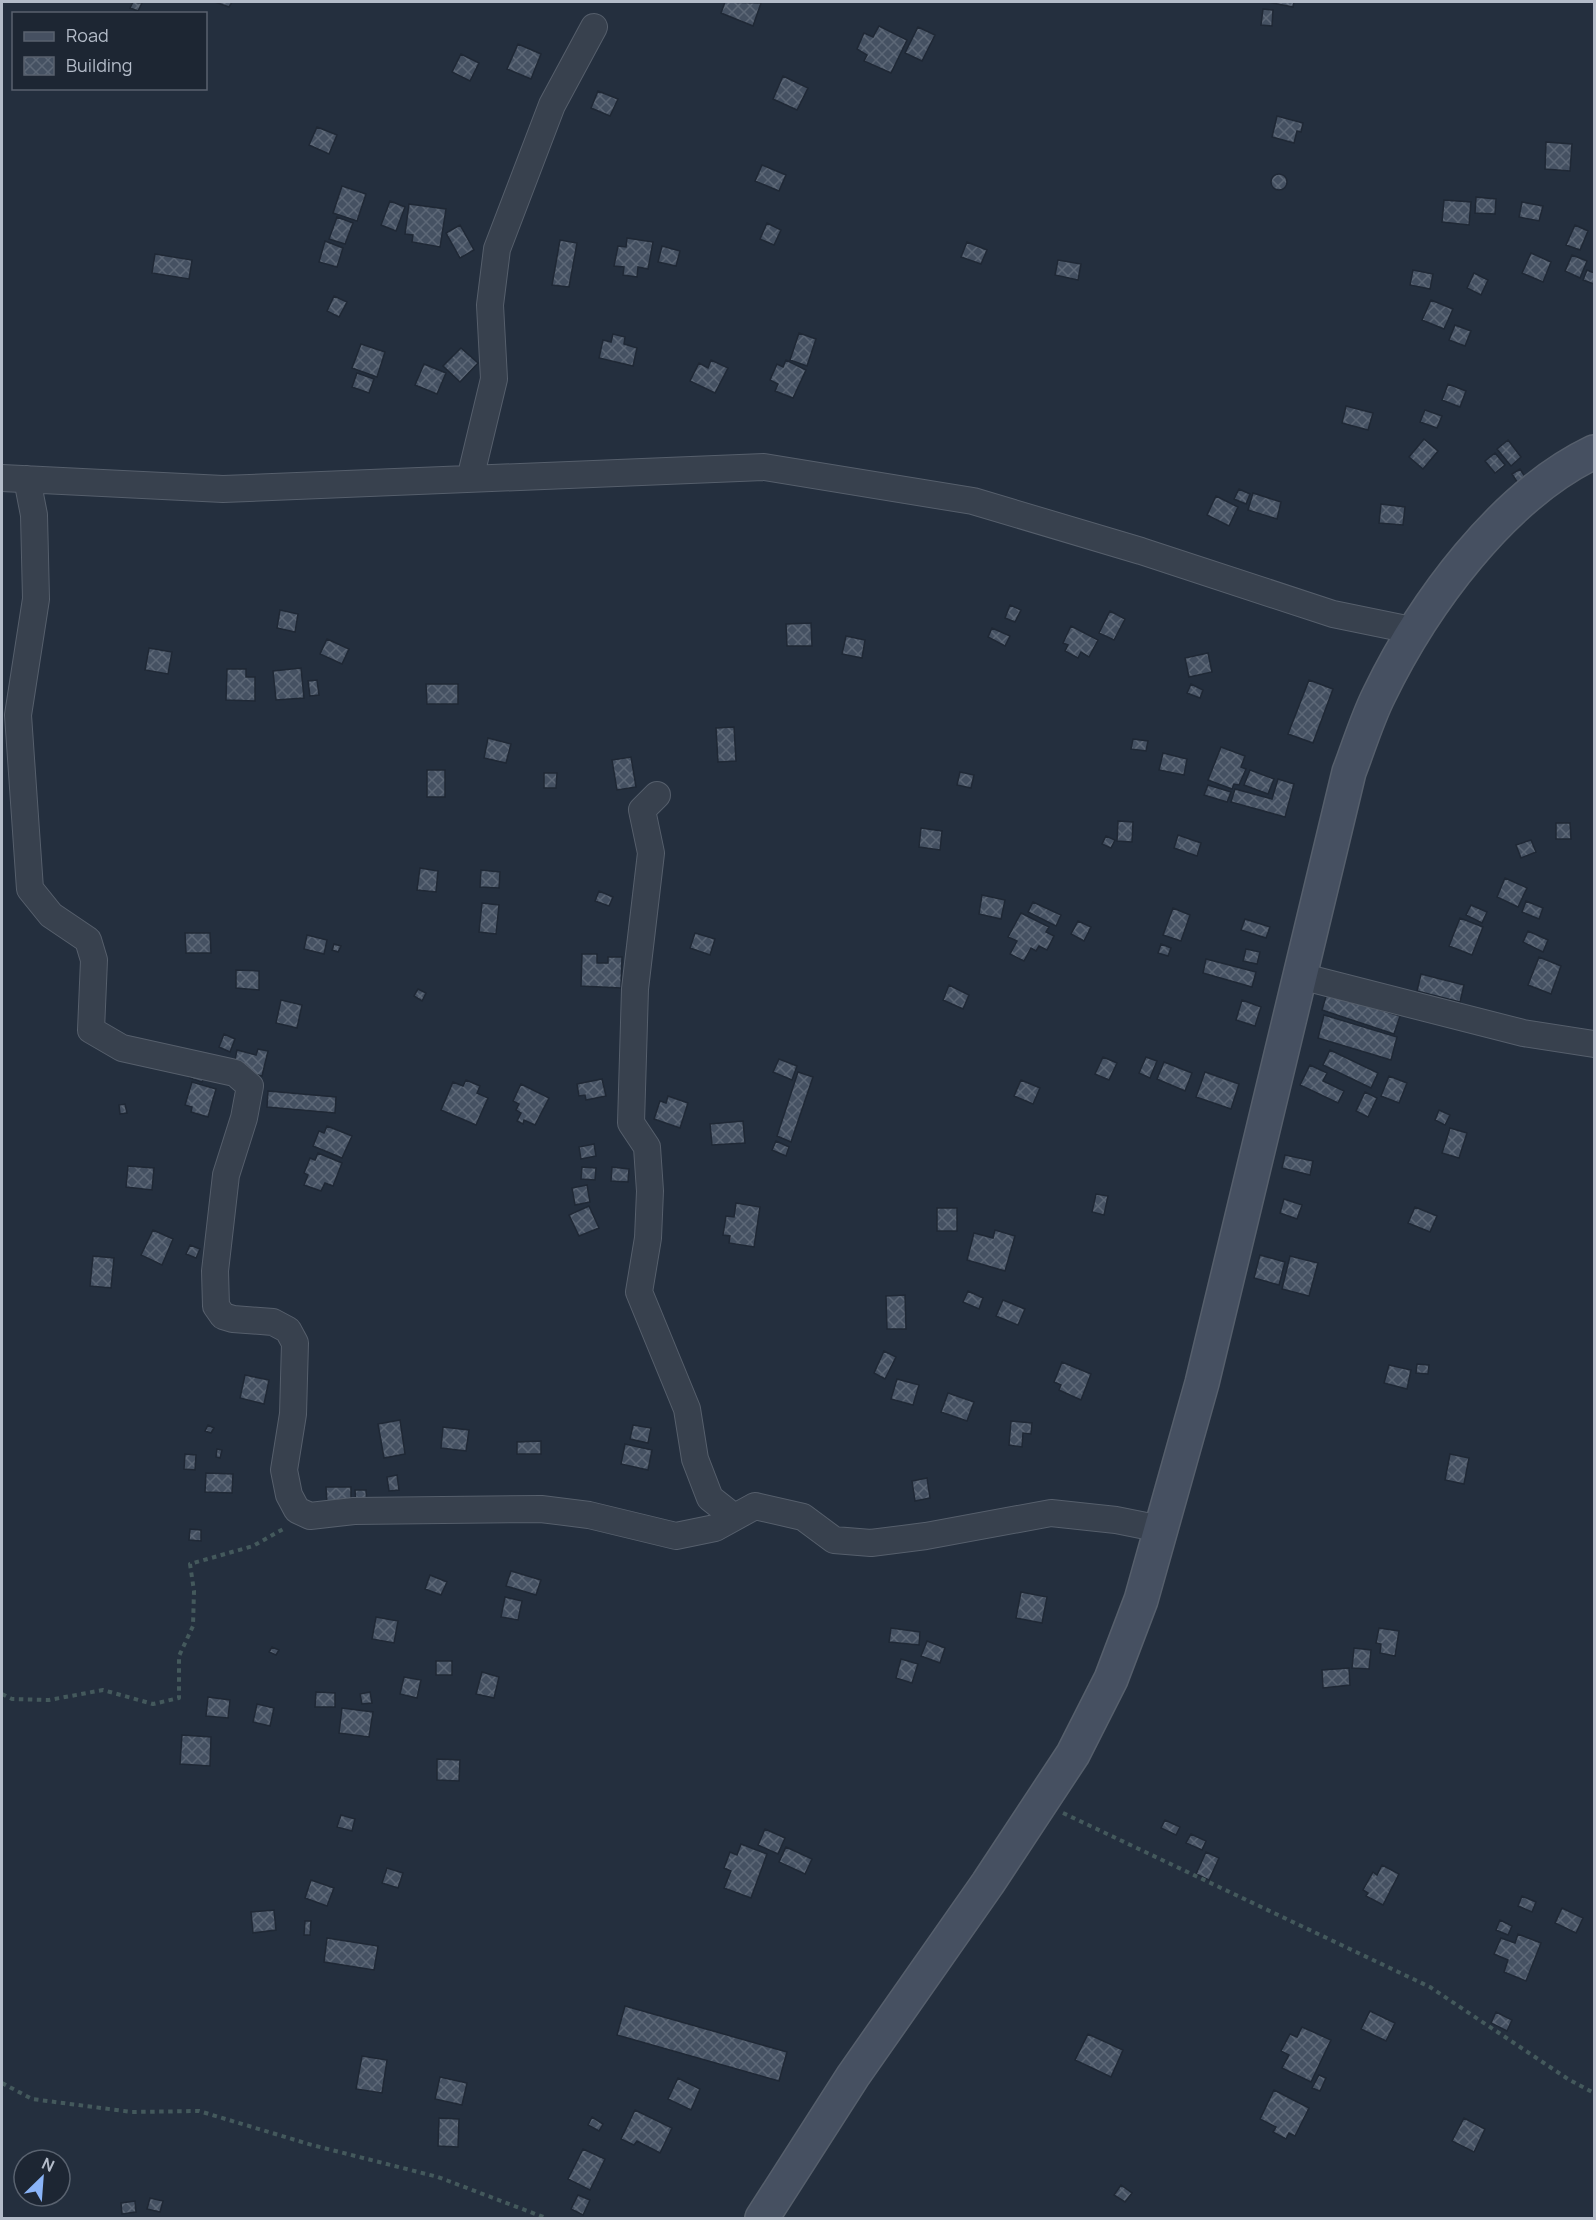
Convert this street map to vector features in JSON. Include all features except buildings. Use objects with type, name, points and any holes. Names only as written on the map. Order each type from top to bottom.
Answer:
[{"type":"street","points":[[470,479],[494,379],[490,304],[497,249],[552,105],[594,27]]},
{"type":"street","points":[[762,2218],[853,2076],[1041,1802],[1072,1754],[1111,1678],[1141,1600],[1202,1383],[1349,772],[1379,695],[1416,631],[1470,552],[1523,499],[1554,474],[1594,452]]},
{"type":"street","points":[[2,478],[223,489],[764,467],[973,501],[1141,551],[1333,614],[1416,631]]},
{"type":"street","points":[[27,479],[34,515],[36,599],[18,715],[30,889],[51,915],[88,940],[94,960],[92,1030],[122,1048],[235,1073],[250,1086],[244,1118],[226,1175],[214,1271],[216,1306],[223,1316],[233,1319],[273,1322],[288,1330],[295,1342],[293,1414],[284,1470],[289,1495],[297,1510],[310,1516],[354,1511],[541,1509],[589,1515],[676,1536],[715,1528],[755,1506],[803,1517],[834,1540],[871,1543],[926,1536],[1051,1513],[1116,1520],[1161,1529]]},
{"type":"street","points":[[657,795],[642,810],[651,853],[635,989],[631,1123],[647,1147],[650,1191],[648,1238],[639,1292],[687,1409],[695,1459],[710,1498],[734,1517]]},
{"type":"street","points":[[1300,976],[1523,1033],[1594,1044]]},
{"type":"path","points":[[2,1694],[12,1699],[49,1700],[103,1690],[153,1704],[179,1698],[179,1656],[194,1626],[194,1591],[190,1564],[254,1546],[310,1516]]},
{"type":"path","points":[[1041,1802],[1430,1987],[1568,2079],[1594,2092]]},
{"type":"path","points":[[2,2083],[32,2099],[132,2112],[199,2111],[312,2145],[438,2177],[546,2218]]}]
